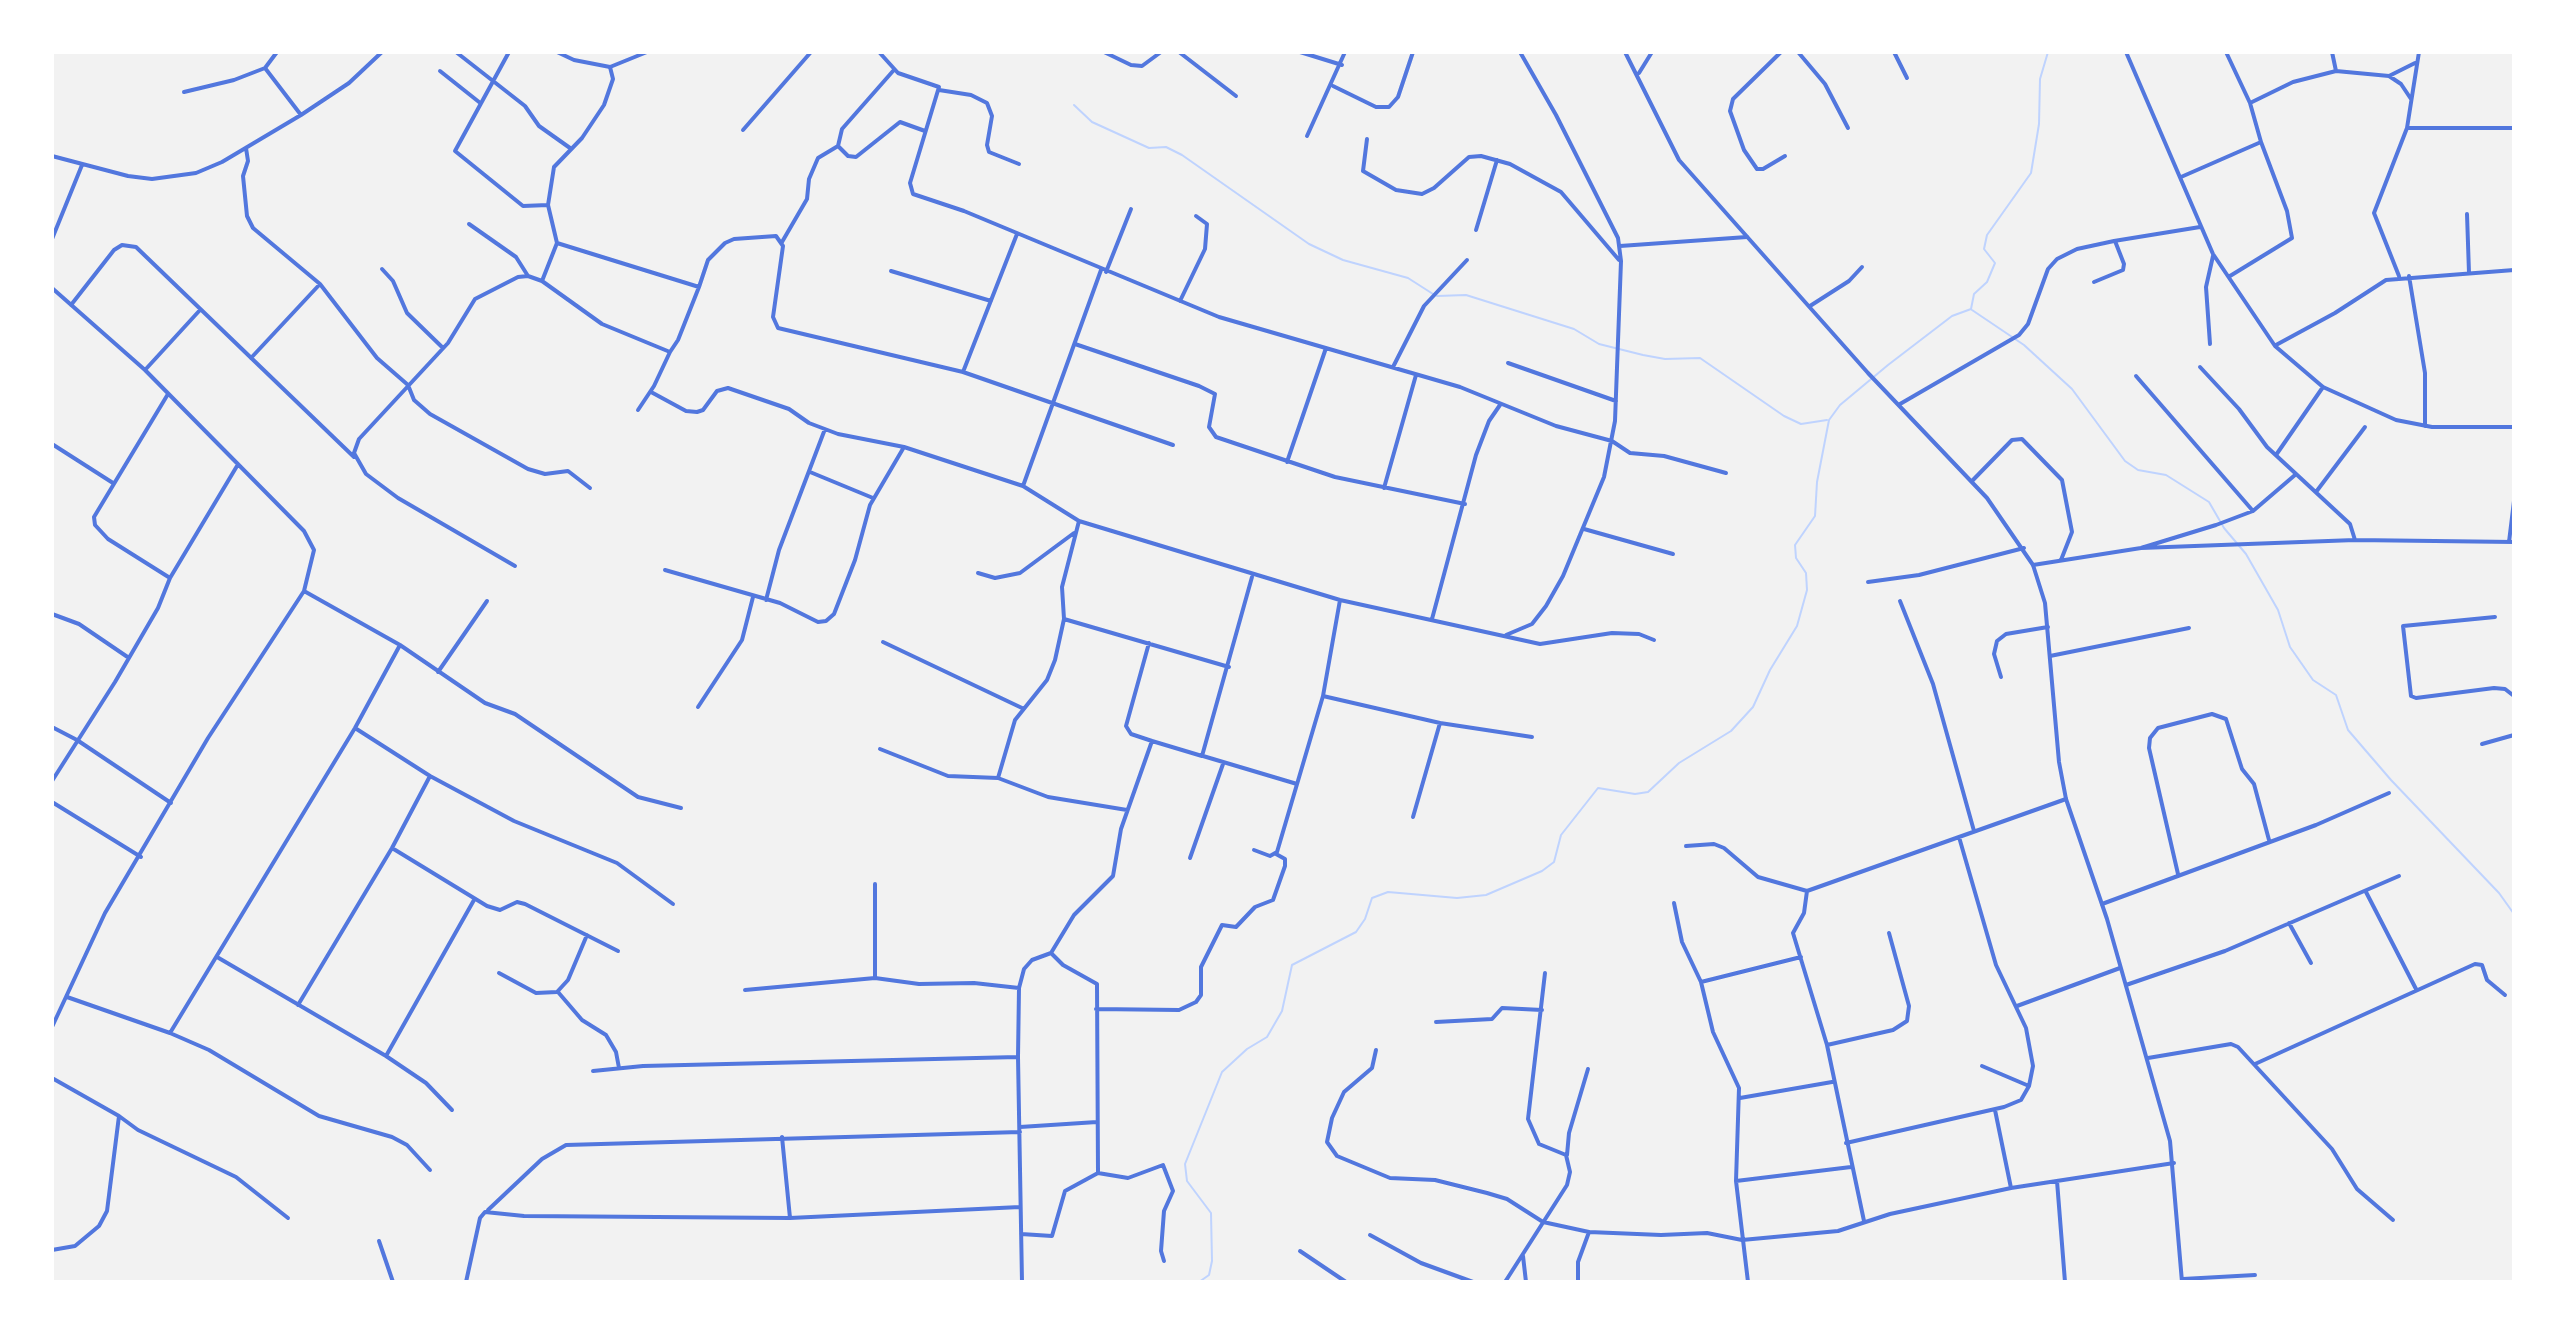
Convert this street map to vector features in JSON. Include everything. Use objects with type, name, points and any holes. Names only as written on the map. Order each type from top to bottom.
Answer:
[{"type":"street","points":[[184,92],[265,68],[277,52]]},
{"type":"street","points":[[52,156],[128,176],[173,177],[222,162],[349,83],[382,52]]},
{"type":"street","points":[[456,52],[525,106],[546,132],[570,148]]},
{"type":"street","points":[[509,52],[458,141],[456,154],[523,206],[532,209],[548,205]]},
{"type":"street","points":[[557,52],[574,60],[610,67],[647,52]]},
{"type":"street","points":[[743,130],[811,52]]},
{"type":"street","points":[[879,52],[894,70],[936,85],[939,90],[971,95],[987,103],[992,116],[987,145],[989,152],[1019,164]]},
{"type":"street","points":[[1104,52],[1131,65],[1142,66],[1161,52]]},
{"type":"street","points":[[1179,52],[1236,96]]},
{"type":"street","points":[[1300,52],[1342,65]]},
{"type":"street","points":[[1307,136],[1333,86],[1345,52]]},
{"type":"street","points":[[1333,86],[1376,107],[1389,107],[1398,97],[1413,52]]},
{"type":"street","points":[[1504,636],[1532,624],[1540,614],[1563,576],[1604,477],[1616,401],[1621,261],[1620,246],[1563,128],[1520,52]]},
{"type":"street","points":[[1625,52],[1639,73],[1655,116],[1679,160],[1868,373],[1884,386],[1972,481],[2024,548],[2033,565],[2042,591],[2048,627],[2059,762],[2066,799],[2102,904],[2148,1058],[2174,1163],[2182,1280],[2255,1275]]},
{"type":"street","points":[[1639,73],[1652,52]]},
{"type":"street","points":[[1781,52],[1733,99],[1730,111],[1753,166],[1761,170],[1785,156]]},
{"type":"street","points":[[1798,52],[1829,90],[1848,128]]},
{"type":"street","points":[[1894,52],[1907,78]]},
{"type":"street","points":[[2126,52],[2213,254],[2275,346],[2323,387],[2396,420],[2425,426],[2514,427]]},
{"type":"street","points":[[2226,52],[2250,103],[2290,221],[2292,238],[2230,276]]},
{"type":"street","points":[[2332,52],[2336,71]]},
{"type":"street","points":[[2399,276],[2374,213],[2407,128],[2419,52]]},
{"type":"street","points":[[2389,76],[2417,62]]},
{"type":"street","points":[[542,281],[557,243],[548,205],[554,167],[604,105],[613,79],[610,67]]},
{"type":"street","points":[[265,68],[301,115]]},
{"type":"street","points":[[894,70],[842,129],[838,146],[818,158],[809,179],[807,199],[782,242],[784,259],[773,317],[778,328],[963,372],[1055,401],[1173,445]]},
{"type":"street","points":[[440,71],[479,102]]},
{"type":"street","points":[[2250,103],[2293,82],[2336,71],[2389,76],[2401,84],[2411,99]]},
{"type":"street","points":[[939,90],[910,191],[1219,317],[1460,387],[1556,426],[1612,441],[1630,453],[1664,456],[1726,473]]},
{"type":"street","points":[[838,146],[848,156],[856,157],[900,122],[925,131]]},
{"type":"street","points":[[2407,128],[2514,128]]},
{"type":"street","points":[[1367,139],[1363,171],[1396,190],[1422,194],[1434,188],[1469,157],[1497,160],[1561,192],[1621,261]]},
{"type":"street","points":[[2181,177],[2261,142]]},
{"type":"street","points":[[246,148],[248,161],[243,176],[250,223],[320,284],[377,358],[408,385],[414,400],[423,409],[528,469],[545,474],[568,471],[590,488]]},
{"type":"street","points":[[1476,230],[1497,160]]},
{"type":"street","points":[[52,239],[82,165]]},
{"type":"street","points":[[1023,486],[1075,344],[1131,209]]},
{"type":"street","points":[[2467,214],[2469,273]]},
{"type":"street","points":[[1180,301],[1205,249],[1207,224],[1196,216]]},
{"type":"street","points":[[469,224],[516,257],[528,276],[542,281],[602,324],[670,352]]},
{"type":"street","points":[[1900,404],[2007,339],[2019,335],[2028,324],[2048,269],[2057,259],[2077,249],[2200,227]]},
{"type":"street","points":[[963,372],[1017,234]]},
{"type":"street","points":[[638,410],[678,340],[708,260],[725,243],[766,236],[776,236],[782,242]]},
{"type":"street","points":[[1620,246],[1747,237]]},
{"type":"street","points":[[2094,282],[2123,270],[2124,264],[2115,241]]},
{"type":"street","points":[[557,243],[699,287]]},
{"type":"street","points":[[71,305],[114,250],[126,245],[145,255],[354,457],[366,474],[398,498],[515,566]]},
{"type":"street","points":[[2210,344],[2206,287],[2213,254]]},
{"type":"street","points":[[1393,367],[1424,306],[1467,260]]},
{"type":"street","points":[[1810,306],[1849,281],[1862,267]]},
{"type":"street","points":[[382,269],[393,281],[407,313],[443,348]]},
{"type":"street","points":[[2275,346],[2335,313],[2375,285],[2399,276],[2514,270]]},
{"type":"street","points":[[891,271],[991,301]]},
{"type":"street","points":[[354,457],[359,439],[443,348],[475,299],[489,289],[528,276]]},
{"type":"street","points":[[2409,276],[2425,373],[2425,426]]},
{"type":"street","points":[[251,358],[320,284]]},
{"type":"street","points":[[52,288],[145,370],[312,542],[313,559],[304,591],[208,738],[141,857],[105,913],[52,1027]]},
{"type":"street","points":[[145,370],[200,310]]},
{"type":"street","points":[[1075,344],[1215,394],[1209,427],[1216,437],[1287,462],[1384,488],[1465,504]]},
{"type":"street","points":[[1287,462],[1326,348]]},
{"type":"street","points":[[1508,363],[1616,401]]},
{"type":"street","points":[[2200,367],[2295,475],[2350,524],[2355,540]]},
{"type":"street","points":[[1384,488],[1417,374]]},
{"type":"street","points":[[2136,376],[2253,511]]},
{"type":"street","points":[[2276,455],[2323,387]]},
{"type":"street","points":[[651,392],[686,411],[697,412],[703,410],[717,391],[728,388],[789,409],[825,429],[904,447],[1023,486],[1079,521],[1252,576],[1340,600],[1540,644],[1612,633],[1639,634],[1654,640]]},
{"type":"street","points":[[168,394],[94,517],[95,525],[115,545],[170,578]]},
{"type":"street","points":[[1432,619],[1476,455],[1489,421],[1500,405]]},
{"type":"street","points":[[2316,492],[2365,427]]},
{"type":"street","points":[[766,600],[779,550],[825,429]]},
{"type":"street","points":[[1972,481],[2012,440],[2022,439],[2062,480],[2072,532],[2061,560]]},
{"type":"street","points":[[52,444],[113,483]]},
{"type":"street","points":[[665,570],[766,600],[818,622],[831,618],[855,560],[873,498],[904,447]]},
{"type":"street","points":[[52,781],[129,658],[158,608],[170,578],[237,466]]},
{"type":"street","points":[[810,472],[873,498]]},
{"type":"street","points":[[2141,548],[2253,511],[2295,475]]},
{"type":"street","points":[[2033,565],[2141,548],[2355,540],[2512,542],[2514,501]]},
{"type":"street","points":[[998,778],[1015,720],[1047,680],[1064,619],[1062,587],[1079,521]]},
{"type":"street","points":[[1584,529],[1673,554]]},
{"type":"street","points":[[978,573],[995,578],[1020,573],[1076,532]]},
{"type":"street","points":[[1868,582],[1919,575],[2024,548]]},
{"type":"street","points":[[1202,756],[1252,576]]},
{"type":"street","points":[[304,591],[400,645],[485,703],[515,714],[638,797],[681,808]]},
{"type":"street","points":[[698,707],[742,640],[753,597]]},
{"type":"street","points":[[1276,854],[1323,696],[1340,600]]},
{"type":"street","points":[[438,672],[487,601]]},
{"type":"street","points":[[1900,601],[1933,684],[1974,831]]},
{"type":"street","points":[[52,614],[79,624],[129,658]]},
{"type":"street","points":[[2495,617],[2403,626],[2410,692],[2416,698],[2494,688],[2505,689],[2514,696]]},
{"type":"street","points":[[1064,619],[1229,667]]},
{"type":"street","points":[[2001,677],[1994,654],[1997,641],[2006,634],[2048,627]]},
{"type":"street","points":[[2050,656],[2189,628]]},
{"type":"street","points":[[883,642],[1022,708]]},
{"type":"street","points":[[1149,643],[1126,726],[1131,734],[1297,784]]},
{"type":"street","points":[[170,1033],[355,728],[400,645]]},
{"type":"street","points":[[1323,696],[1440,723],[1532,737]]},
{"type":"street","points":[[2178,874],[2149,748],[2150,738],[2158,728],[2212,714],[2226,719],[2242,769],[2254,784],[2269,840]]},
{"type":"street","points":[[1413,817],[1440,723]]},
{"type":"street","points":[[52,727],[172,803]]},
{"type":"street","points":[[355,728],[430,776],[537,831],[617,863],[673,904]]},
{"type":"street","points":[[2482,744],[2514,735]]},
{"type":"street","points":[[1022,1282],[1019,988],[1028,964],[1051,953],[1074,915],[1113,876],[1127,810],[1152,741]]},
{"type":"street","points":[[880,749],[948,776],[998,778],[1063,801],[1127,810]]},
{"type":"street","points":[[1190,858],[1223,764]]},
{"type":"street","points":[[298,1005],[392,848],[430,776]]},
{"type":"street","points":[[2102,904],[2316,825],[2389,793]]},
{"type":"street","points":[[1686,846],[1714,844],[1724,848],[1758,877],[1807,891],[2066,799]]},
{"type":"street","points":[[52,802],[141,857]]},
{"type":"street","points":[[1846,1143],[1995,1110],[2021,1100],[2029,1086],[2032,1051],[2017,1006],[1996,965],[1959,837]]},
{"type":"street","points":[[392,848],[474,900],[496,910],[517,902],[525,904],[618,951]]},
{"type":"street","points":[[1096,1009],[1179,1010],[1196,1002],[1201,995],[1201,967],[1222,925],[1236,927],[1255,907],[1273,900],[1285,859],[1254,850]]},
{"type":"street","points":[[2126,985],[2215,955],[2399,876]]},
{"type":"street","points":[[875,884],[875,978]]},
{"type":"street","points":[[1807,891],[1804,913],[1792,930],[1827,1045],[1832,1082],[1864,1221]]},
{"type":"street","points":[[2366,892],[2416,989]]},
{"type":"street","points":[[386,1056],[474,900]]},
{"type":"street","points":[[1674,903],[1682,942],[1701,982],[1713,1032],[1740,1098],[1736,1181],[1748,1282]]},
{"type":"street","points":[[2289,923],[2311,963]]},
{"type":"street","points":[[1827,1045],[1893,1030],[1907,1021],[1909,1006],[1889,933]]},
{"type":"street","points":[[499,973],[536,993],[557,992],[568,980],[587,935]]},
{"type":"street","points":[[1051,953],[1063,965],[1095,981],[1098,1173]]},
{"type":"street","points":[[217,957],[386,1056],[426,1083],[452,1110]]},
{"type":"street","points":[[1701,982],[1801,957]]},
{"type":"street","points":[[2255,1064],[2479,963],[2487,980],[2505,995]]},
{"type":"street","points":[[2017,1006],[2120,968]]},
{"type":"street","points":[[1545,973],[1528,1119],[1539,1144],[1567,1157]]},
{"type":"street","points":[[745,990],[875,978],[919,984],[974,983],[1019,988]]},
{"type":"street","points":[[557,992],[582,1020],[606,1035],[616,1052],[619,1068]]},
{"type":"street","points":[[66,997],[209,1050],[256,1082],[319,1116],[392,1137],[407,1145],[430,1170]]},
{"type":"street","points":[[1436,1022],[1492,1019],[1502,1008],[1542,1010]]},
{"type":"street","points":[[2148,1058],[2233,1044],[2332,1149],[2357,1189],[2393,1220]]},
{"type":"street","points":[[1376,1050],[1369,1072],[1341,1098],[1327,1139],[1332,1151],[1350,1163],[1390,1178],[1435,1180],[1497,1196],[1543,1222],[1589,1232],[1707,1233],[1742,1240],[1838,1231],[1864,1221],[2011,1188],[2174,1163]]},
{"type":"street","points":[[593,1071],[1018,1057]]},
{"type":"street","points":[[1982,1066],[2029,1086]]},
{"type":"street","points":[[1505,1282],[1567,1185],[1569,1133],[1588,1069]]},
{"type":"street","points":[[52,1078],[138,1130],[236,1177],[288,1218]]},
{"type":"street","points":[[1740,1098],[1832,1082]]},
{"type":"street","points":[[1995,1110],[2011,1188]]},
{"type":"street","points":[[52,1250],[75,1246],[99,1226],[107,1211],[119,1116]]},
{"type":"street","points":[[466,1282],[480,1218],[542,1159],[566,1145],[1020,1130],[1097,1122]]},
{"type":"street","points":[[781,1137],[790,1218]]},
{"type":"street","points":[[1021,1234],[1052,1236],[1065,1191],[1098,1173],[1128,1178],[1161,1165],[1167,1168],[1173,1191],[1164,1211],[1164,1261]]},
{"type":"street","points":[[1736,1181],[1851,1167]]},
{"type":"street","points":[[2057,1181],[2065,1282]]},
{"type":"street","points":[[485,1212],[524,1216],[790,1218],[1020,1207]]},
{"type":"street","points":[[1578,1282],[1578,1262],[1589,1232]]},
{"type":"street","points":[[1370,1235],[1421,1263],[1473,1282]]},
{"type":"street","points":[[379,1241],[393,1282]]},
{"type":"street","points":[[1300,1251],[1346,1282]]},
{"type":"street","points":[[1523,1254],[1526,1282]]},
{"type":"waterway","points":[[1199,1282],[1209,1275],[1212,1261],[1211,1213],[1187,1181],[1185,1164],[1222,1072],[1247,1049],[1267,1037],[1282,1011],[1292,965],[1356,932],[1365,919],[1372,898],[1388,892],[1457,898],[1486,895],[1542,871],[1554,862],[1561,835],[1598,788],[1635,794],[1648,792],[1679,763],[1731,731],[1753,707],[1770,670],[1797,626],[1807,590],[1806,573],[1796,558],[1795,545],[1815,516],[1817,482],[1829,420],[1840,405],[1888,365],[1952,316],[1971,309],[1974,294],[1987,282],[1995,263],[1984,249],[1987,235],[2031,173],[2039,124],[2040,79],[2048,52]]},
{"type":"waterway","points":[[1074,105],[1092,122],[1149,148],[1166,147],[1182,155],[1309,244],[1343,260],[1408,278],[1433,294]]},
{"type":"waterway","points":[[1437,296],[1466,295],[1574,329],[1599,344],[1643,355],[1665,359],[1700,358],[1784,416],[1801,424],[1827,420]]},
{"type":"waterway","points":[[1972,310],[2024,345],[2072,389],[2125,461],[2138,470],[2166,475],[2209,502],[2224,528],[2246,554],[2278,610],[2290,647],[2313,680],[2336,695],[2348,730],[2391,780],[2499,893],[2514,914]]}]
